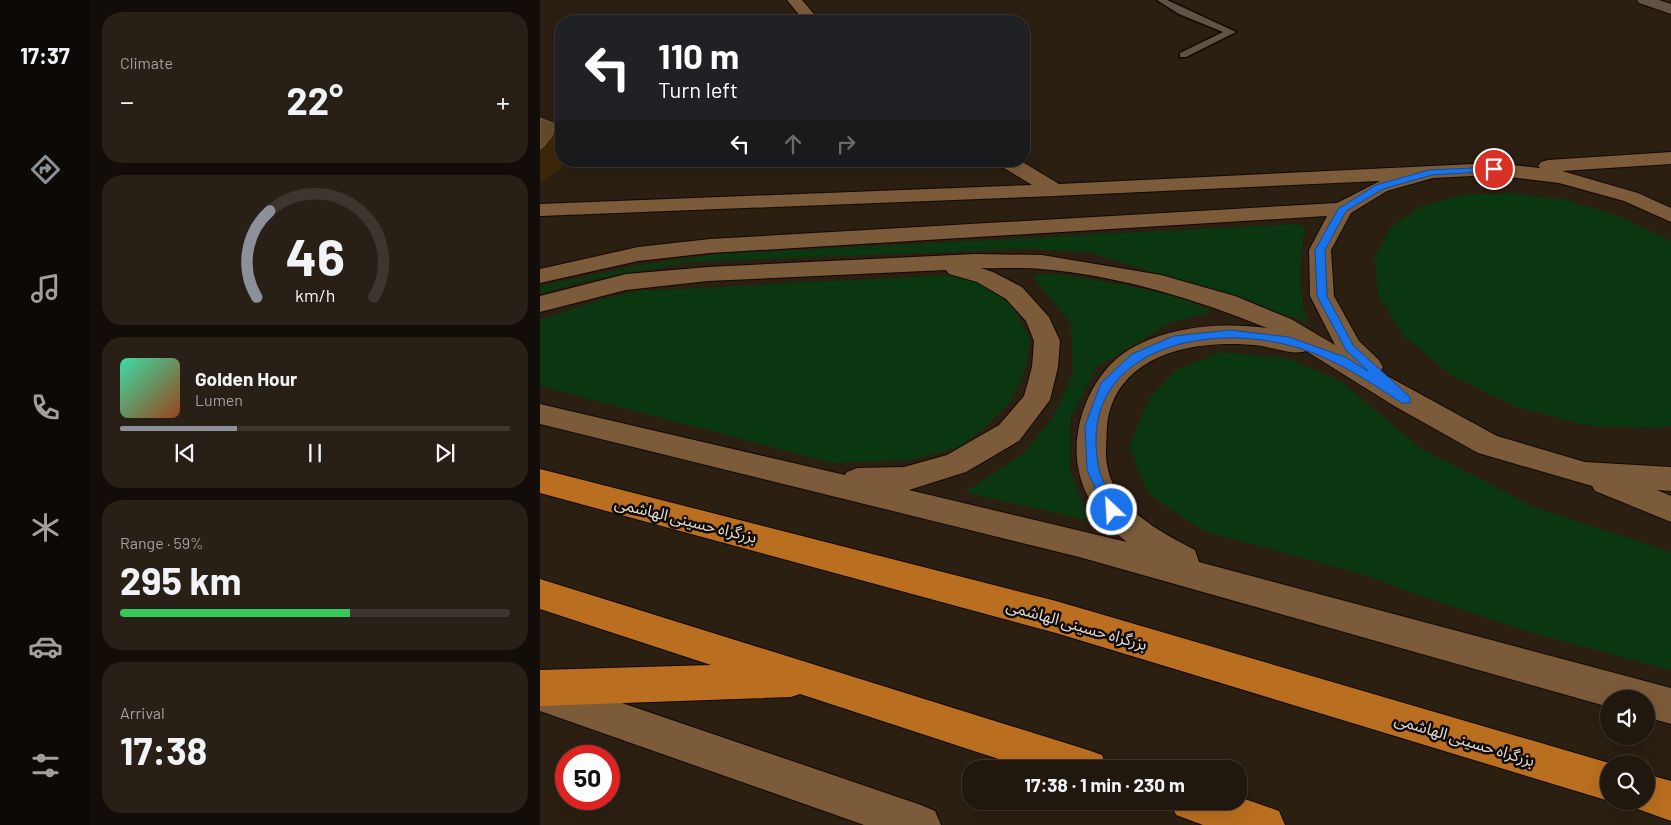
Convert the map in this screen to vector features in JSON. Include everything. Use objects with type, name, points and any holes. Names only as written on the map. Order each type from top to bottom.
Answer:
[{"type":"highway","name":"بزرگراه حسینی الهاشمی","points":[[540,482],[1056,617],[1600,779]]},
{"type":"highway","points":[[540,594],[1060,760]]},
{"type":"highway","points":[[540,688],[810,679]]},
{"type":"highway","points":[[1655,796],[1671,801]]},
{"type":"highway","points":[[1218,810],[1265,825]]},
{"type":"main road","points":[[794,0],[807,15]]},
{"type":"main road","points":[[540,210],[1055,190],[1494,169],[1671,158]]},
{"type":"main road","points":[[1016,167],[1055,190]]},
{"type":"main road","points":[[1494,169],[1561,177],[1631,197],[1671,216]]},
{"type":"main road","points":[[540,276],[638,254],[710,246],[1342,209],[1380,187],[1432,172]]},
{"type":"main road","points":[[1342,209],[1320,250],[1322,296],[1350,348],[1406,400]]},
{"type":"main road","points":[[540,304],[626,282],[708,274],[975,261],[1042,262],[1097,270],[1161,283],[1226,302],[1282,325],[1406,400],[1488,445],[1585,474],[1671,509]]},
{"type":"main road","points":[[822,482],[904,479],[956,464],[1009,433],[1036,400],[1045,367],[1047,341],[1037,317],[1014,293],[985,277],[959,269],[927,265],[875,265]]},
{"type":"main road","points":[[1221,580],[1152,543],[1112,510],[1093,470],[1090,426],[1105,386],[1135,356],[1174,340],[1230,334],[1285,340],[1341,359]]},
{"type":"main road","points":[[540,414],[1070,540],[1221,580],[1613,690]]},
{"type":"main road","points":[[1585,474],[1671,479]]},
{"type":"main road","points":[[540,693],[921,825]]},
{"type":"main road","points":[[1655,702],[1671,706]]},
{"type":"street","points":[[1644,0],[1671,9]]},
{"type":"lane","points":[[1161,0],[1182,12],[1230,32],[1183,54]]},
{"type":"green space","points":[[1509,193],[1562,199],[1616,215],[1671,241],[1671,426],[1662,428],[1590,426],[1516,407],[1451,375],[1403,335],[1378,294],[1375,257],[1391,227],[1420,207],[1461,195]]},
{"type":"green space","points":[[1298,224],[1305,229],[1300,276],[1307,322],[1089,252],[1024,249],[691,262],[579,282],[540,294],[540,286],[641,265],[717,254]]},
{"type":"green space","points":[[1059,274],[1159,292],[1197,304],[1213,312],[1171,322],[1096,368],[1070,420],[1070,470],[1090,521],[965,492],[1023,454],[1052,419],[1073,373],[1071,323],[1038,284],[1033,275]]},
{"type":"green space","points":[[951,275],[984,285],[1014,307],[1030,339],[1026,368],[1011,401],[983,429],[959,447],[911,460],[833,463],[540,386],[540,320],[593,302],[636,291]]},
{"type":"green space","points":[[1219,352],[1287,358],[1341,381],[1420,448],[1536,508],[1671,552],[1671,670],[1529,632],[1365,575],[1204,531],[1148,494],[1129,446],[1150,397],[1175,371]]},
{"type":"building","points":[[540,118],[555,124],[552,136],[540,149]]},
{"type":"route","points":[[1112,510],[1093,470],[1090,426],[1105,386],[1135,356],[1174,340],[1230,334],[1285,340],[1341,359],[1406,400],[1350,348],[1322,296],[1320,250],[1342,209],[1380,187],[1432,172],[1494,169]]}]
